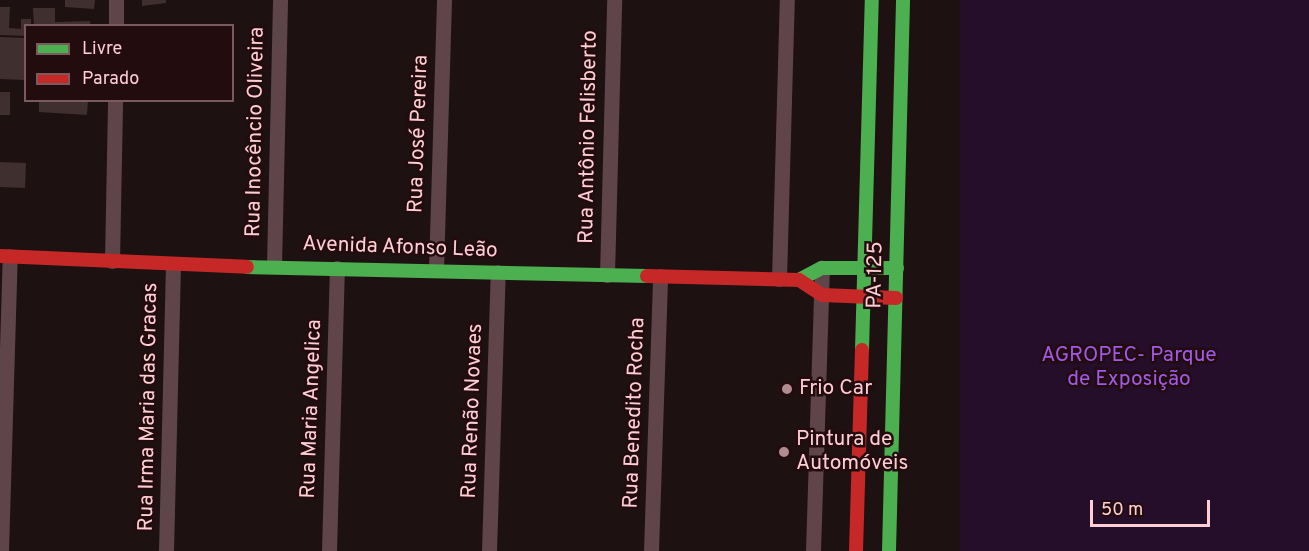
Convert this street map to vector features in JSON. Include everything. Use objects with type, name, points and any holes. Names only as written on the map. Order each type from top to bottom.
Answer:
[{"type":"main road","name":"PA-125","points":[[872,0],[897,268],[889,551]]},
{"type":"main road","name":"PA-125","points":[[856,551],[865,267],[903,0]]},
{"type":"main road","name":"Avenida Afonso Leão","points":[[5,256],[173,265],[799,280]]},
{"type":"main road","points":[[896,298],[822,295],[799,280],[822,268],[897,268]]},
{"type":"street","points":[[116,0],[116,24]]},
{"type":"street","name":"Rua Inocêncio Oliveira","points":[[274,266],[280,0]]},
{"type":"street","name":"Rua José Pereira","points":[[436,270],[444,0]]},
{"type":"street","name":"Rua Antônio Felisberto","points":[[608,275],[614,0]]},
{"type":"street","points":[[779,279],[787,0]]},
{"type":"street","points":[[112,261],[115,102]]},
{"type":"street","points":[[1,551],[5,256]]},
{"type":"street","name":"Rua Irma Maria das Gracas","points":[[166,551],[173,265]]},
{"type":"street","name":"Rua Maria Angelica","points":[[329,551],[337,268]]},
{"type":"street","points":[[813,551],[822,268]]},
{"type":"street","name":"Rua Renão Novaes","points":[[489,551],[498,272]]},
{"type":"street","name":"Rua Benedito Rocha","points":[[651,551],[660,276]]},
{"type":"green space","name":"AGROPEC- Parque de Exposição","points":[[960,0],[1309,0],[1309,551],[960,551]]},
{"type":"building","points":[[65,0],[95,0],[94,9],[65,7]]},
{"type":"building","points":[[142,0],[166,0],[166,3],[142,6]]},
{"type":"building","points":[[0,7],[10,7],[9,28],[21,29],[21,19],[31,19],[31,24],[24,24],[24,36],[0,35]]},
{"type":"building","points":[[33,8],[55,8],[55,22],[90,21],[90,24],[34,24]]},
{"type":"building","points":[[0,37],[24,38],[24,80],[0,79]]},
{"type":"building","points":[[0,92],[10,92],[10,115],[0,115]]},
{"type":"building","points":[[39,102],[88,102],[87,115],[39,112]]},
{"type":"building","points":[[0,162],[26,163],[25,188],[0,187]]},
{"type":"traffic: fast","points":[[862,350],[872,0]]},
{"type":"traffic: fast","points":[[889,551],[903,0]]},
{"type":"traffic: fast","points":[[247,267],[647,276]]},
{"type":"traffic: fast","points":[[799,280],[822,268],[897,268]]},
{"type":"traffic: jam","points":[[0,256],[247,267]]},
{"type":"traffic: jam","points":[[647,276],[799,280],[822,295],[896,298]]},
{"type":"traffic: jam","points":[[856,551],[862,350]]},
{"type":"place","name":"Frio Car","points":[[787,389]]},
{"type":"place","name":"Pintura de Automóveis","points":[[784,452]]}]
